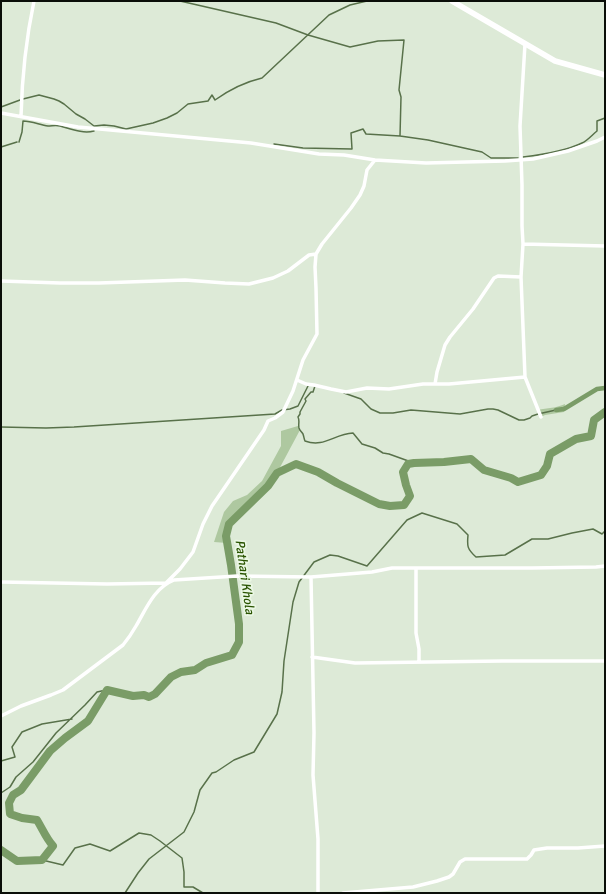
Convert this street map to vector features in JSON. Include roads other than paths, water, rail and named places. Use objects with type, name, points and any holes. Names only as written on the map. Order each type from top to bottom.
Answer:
[{"type":"street","points":[[21,116],[21,96],[26,46],[34,1]]},
{"type":"street","points":[[452,1],[555,61],[605,75]]},
{"type":"street","points":[[525,44],[520,126],[523,244],[521,277],[525,376],[541,417]]},
{"type":"street","points":[[1,113],[78,127],[251,143],[319,154],[344,155],[375,160],[426,163],[505,161],[537,158],[568,151],[605,137]]},
{"type":"street","points":[[1,716],[21,706],[51,696],[63,690],[123,645],[129,638],[157,592],[180,569],[193,552],[203,524],[212,506],[264,430],[268,421],[283,412],[293,391],[303,360],[317,334],[316,254],[360,194],[364,186],[367,170],[375,160]]},
{"type":"street","points":[[523,244],[605,246]]},
{"type":"street","points":[[1,281],[83,283],[185,280],[249,284],[273,278],[288,271],[309,256],[316,254]]},
{"type":"street","points":[[435,384],[445,345],[473,309],[494,278],[498,276],[521,277]]},
{"type":"street","points":[[297,380],[306,384],[346,392],[367,388],[389,389],[423,384],[449,384],[525,376]]},
{"type":"street","points":[[1,582],[107,584],[166,583],[174,580],[237,576],[311,577],[372,572],[392,568],[532,568],[605,566]]},
{"type":"street","points":[[416,568],[416,633],[419,650],[419,662]]},
{"type":"street","points":[[311,577],[314,733],[313,776],[318,839],[318,893]]},
{"type":"street","points":[[312,657],[355,663],[605,661]]},
{"type":"street","points":[[343,893],[413,887],[436,881],[449,877],[453,874],[460,862],[465,858],[527,859],[534,850],[547,848],[605,846]]},
{"type":"waterway","points":[[180,1],[276,23],[308,35],[350,47],[378,41],[404,40],[399,90],[401,97],[400,136]]},
{"type":"waterway","points":[[23,99],[39,95],[54,99],[64,104],[94,126],[104,125],[126,129],[153,123],[177,113],[188,104],[208,101],[212,95],[215,100],[237,87],[262,78],[329,15],[350,5],[367,1]]},
{"type":"waterway","points":[[1,107],[20,100]]},
{"type":"waterway","points":[[523,157],[545,154],[576,146],[588,139],[597,131],[597,121],[605,118]]},
{"type":"waterway","points":[[19,142],[23,121],[48,126],[58,126],[81,132],[94,131]]},
{"type":"waterway","points":[[274,144],[303,148],[352,149],[351,133],[363,129],[366,134],[400,136],[428,140],[482,152],[491,158],[518,158]]},
{"type":"waterway","points":[[1,147],[17,142]]},
{"type":"waterway","points":[[1,427],[74,427],[275,414],[282,410],[298,406],[308,386]]},
{"type":"waterway","points":[[315,386],[313,392],[311,392],[305,399],[306,401],[298,417],[299,428],[305,441],[318,443],[353,433],[362,444],[375,448],[383,453],[414,463]]},
{"type":"waterway","points":[[556,410],[564,409],[597,389],[605,388]]},
{"type":"waterway","points":[[344,393],[361,399],[371,409],[380,413],[393,413],[411,410],[460,414],[493,409],[519,420],[524,420],[538,414],[556,410]]},
{"type":"waterway","name":"Pathari Khola","points":[[1,850],[17,861],[42,860],[53,846],[46,837],[37,820],[22,818],[10,814],[9,803],[13,795],[21,790],[50,751],[88,721],[107,690],[133,696],[144,695],[149,697],[155,694],[171,677],[181,672],[195,670],[206,663],[232,655],[239,642],[239,624],[226,536],[229,524],[268,486],[277,473],[296,464],[318,472],[379,504],[390,506],[404,505],[410,496],[403,472],[408,464],[471,459],[484,470],[511,478],[518,482],[541,475],[547,466],[550,454],[576,439],[591,436],[594,420],[605,412]]},
{"type":"waterway","points":[[125,893],[149,859],[184,832],[194,812],[200,790],[212,773],[234,760],[254,752],[277,714],[282,692],[284,661],[293,602],[299,582],[314,562],[330,555],[338,556],[367,566],[407,520],[422,513],[457,524],[468,535],[468,547],[476,557],[505,555],[532,539],[548,539],[593,529],[602,534],[605,531]]},
{"type":"waterway","points":[[1,793],[10,787],[16,777],[33,762],[56,733],[97,692],[106,690]]},
{"type":"waterway","points":[[1,761],[15,757],[12,747],[22,732],[42,724],[72,719]]},
{"type":"waterway","points":[[42,860],[63,865],[75,848],[90,844],[110,851],[139,833],[151,835],[182,858],[184,887],[193,887],[203,893]]}]
